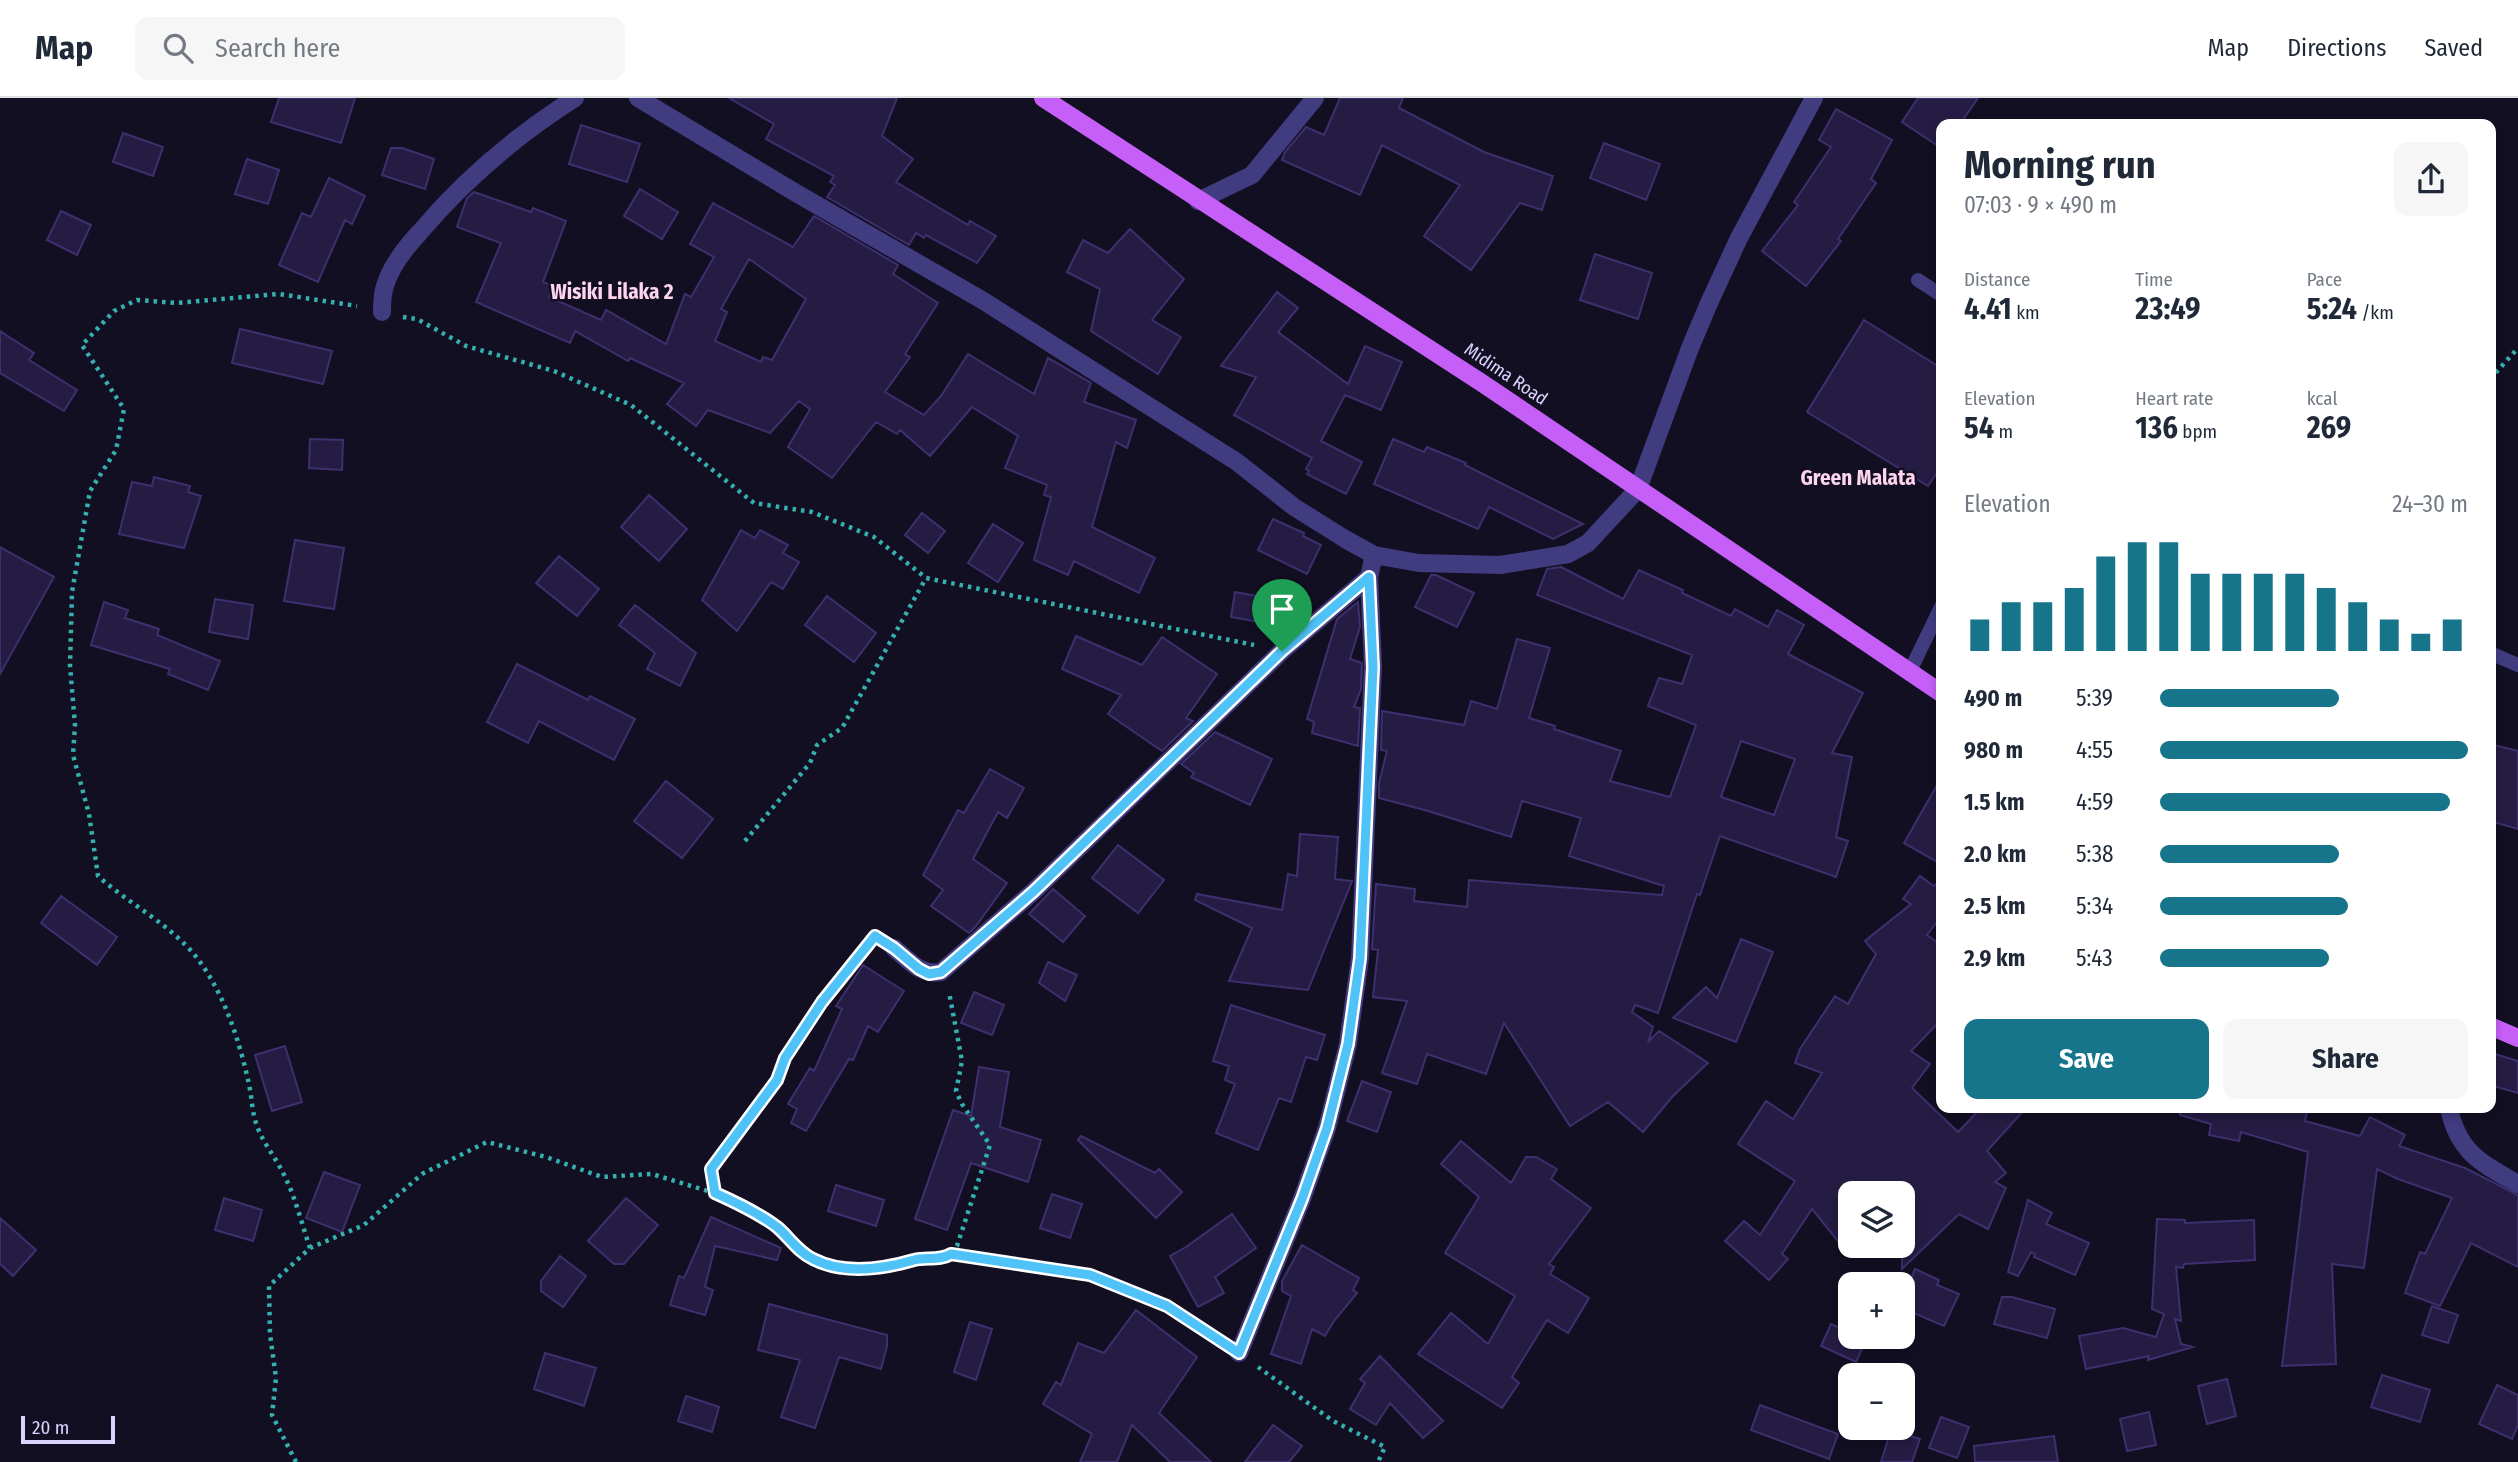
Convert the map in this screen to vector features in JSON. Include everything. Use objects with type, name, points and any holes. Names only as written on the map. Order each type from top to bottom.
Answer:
[{"type":"main road","name":"Midima Road","points":[[1043,98],[1482,383],[1936,690]]},
{"type":"main road","points":[[2496,1029],[2518,1038]]},
{"type":"street","points":[[382,312],[385,284],[401,253],[437,212],[465,182],[501,152],[544,118],[575,98]]},
{"type":"street","points":[[638,98],[982,300],[1237,463],[1294,507],[1345,540],[1374,555],[1419,563],[1500,565],[1568,554],[1588,543],[1638,489],[1704,314],[1739,238],[1814,98]]},
{"type":"street","points":[[1198,201],[1252,175],[1315,98]]},
{"type":"street","points":[[1239,1353],[1302,1199],[1327,1128],[1348,1044],[1360,958],[1373,667],[1369,577],[1374,555]]},
{"type":"street","points":[[894,948],[919,969],[929,974],[941,972],[1034,891],[1282,651],[1369,577]]},
{"type":"street","points":[[2450,1113],[2458,1138],[2483,1165],[2518,1184]]},
{"type":"lane","points":[[1919,280],[1936,292]]},
{"type":"lane","points":[[1909,673],[1936,617]]},
{"type":"lane","points":[[2496,656],[2518,665]]},
{"type":"path","points":[[310,1248],[285,1176],[255,1123],[244,1063],[235,1034],[211,979],[194,954],[173,932],[121,897],[98,876],[89,814],[73,755],[75,725],[70,666],[72,592],[90,491],[116,450],[124,409],[82,345],[114,311],[137,300],[177,303],[279,294],[336,302],[417,319],[466,346],[554,371],[631,405],[754,503],[812,512],[874,537],[926,578],[1282,651]]},
{"type":"path","points":[[2496,372],[2518,348]]},
{"type":"path","points":[[745,841],[810,763],[817,746],[842,728],[926,578]]},
{"type":"path","points":[[715,1193],[711,1169],[777,1080],[785,1058],[822,1002],[875,936],[894,948]]},
{"type":"path","points":[[296,1462],[272,1415],[276,1378],[270,1334],[269,1286],[310,1248],[364,1225],[422,1174],[487,1142],[546,1157],[602,1177],[652,1174],[715,1193],[774,1224],[810,1258],[822,1263],[845,1268],[875,1269],[920,1259],[945,1258],[951,1254],[961,1235],[990,1144],[956,1091],[962,1061],[950,995],[941,972]]},
{"type":"path","points":[[951,1254],[1090,1275],[1167,1306],[1239,1353],[1333,1421],[1385,1447],[1378,1462]]},
{"type":"building","points":[[279,98],[355,98],[341,143],[271,122]]},
{"type":"building","points":[[729,98],[897,98],[882,136],[913,159],[896,182],[968,225],[970,221],[996,236],[977,263],[926,235],[924,238],[916,233],[909,245],[827,197],[835,185],[830,182],[834,176],[766,139],[774,124]]},
{"type":"building","points":[[1340,98],[1403,98],[1399,108],[1484,152],[1553,176],[1542,210],[1520,203],[1471,270],[1424,236],[1460,185],[1382,145],[1360,195],[1282,160],[1285,152],[1306,127],[1324,135]]},
{"type":"building","points":[[1918,98],[1978,98],[1963,119],[1936,119],[1936,145],[1902,122]]},
{"type":"building","points":[[1836,109],[1892,140],[1871,179],[1876,183],[1838,239],[1841,241],[1806,286],[1762,251],[1798,205],[1794,202],[1831,147],[1819,140]]},
{"type":"building","points":[[581,125],[640,144],[627,182],[569,164]]},
{"type":"building","points":[[123,133],[163,147],[153,176],[113,162]]},
{"type":"building","points":[[1604,143],[1660,164],[1646,200],[1590,178]]},
{"type":"building","points":[[391,148],[402,148],[434,159],[425,189],[382,175]]},
{"type":"building","points":[[247,159],[279,170],[268,204],[235,194]]},
{"type":"building","points":[[329,178],[365,196],[352,224],[345,220],[318,282],[279,265],[302,213],[311,217]]},
{"type":"building","points":[[640,189],[678,212],[662,239],[624,216]]},
{"type":"building","points":[[474,192],[531,212],[533,208],[566,221],[543,282],[553,286],[549,297],[601,320],[606,310],[666,344],[685,294],[691,297],[714,257],[690,244],[713,203],[793,247],[814,216],[898,265],[893,274],[938,303],[905,354],[910,357],[885,392],[924,415],[941,396],[968,354],[1034,394],[1048,358],[1091,383],[1084,402],[1136,420],[1127,448],[1116,442],[1092,527],[1155,558],[1139,593],[1074,561],[1068,575],[1034,560],[1051,497],[1044,495],[1047,485],[1005,468],[1018,436],[972,407],[930,456],[900,430],[897,434],[876,422],[832,478],[788,447],[810,409],[799,401],[770,433],[708,410],[696,426],[667,404],[684,383],[630,358],[628,361],[575,331],[570,343],[476,302],[501,243],[457,227],[467,198]],"holes":[[[749,259],[806,299],[772,360],[763,357],[761,362],[715,341],[727,312],[721,309]]]},
{"type":"building","points":[[61,211],[91,225],[77,255],[47,240]]},
{"type":"building","points":[[1130,229],[1184,279],[1152,320],[1181,337],[1158,374],[1091,331],[1100,289],[1067,272],[1083,240],[1108,253]]},
{"type":"building","points":[[1595,254],[1652,273],[1638,319],[1580,300]]},
{"type":"building","points":[[1277,292],[1298,308],[1278,332],[1348,384],[1365,346],[1402,362],[1381,410],[1345,395],[1321,441],[1362,462],[1346,494],[1307,474],[1309,471],[1306,469],[1312,458],[1234,415],[1256,377],[1221,366]]},
{"type":"building","points":[[1864,320],[1936,365],[1936,474],[1928,486],[1807,412]]},
{"type":"building","points":[[240,329],[332,351],[323,384],[232,363]]},
{"type":"building","points":[[0,331],[34,353],[29,360],[77,390],[64,411],[0,373]]},
{"type":"building","points":[[310,439],[343,440],[342,470],[309,468]]},
{"type":"building","points":[[1393,439],[1424,452],[1427,447],[1466,463],[1465,465],[1583,524],[1553,539],[1489,507],[1478,529],[1374,484]]},
{"type":"building","points":[[154,477],[190,486],[188,492],[201,496],[184,548],[119,534],[132,482],[152,486]]},
{"type":"building","points":[[649,495],[687,529],[659,561],[621,527]]},
{"type":"building","points":[[922,513],[945,531],[928,553],[905,535]]},
{"type":"building","points":[[1273,519],[1304,533],[1303,536],[1321,545],[1307,574],[1258,550]]},
{"type":"building","points":[[993,524],[1023,543],[998,582],[968,563]]},
{"type":"building","points":[[741,530],[755,538],[760,530],[788,545],[783,553],[799,562],[783,589],[771,582],[737,631],[702,600]]},
{"type":"building","points":[[295,540],[344,548],[334,609],[284,601]]},
{"type":"building","points":[[0,547],[54,577],[0,674]]},
{"type":"building","points":[[559,556],[599,589],[577,616],[536,583]]},
{"type":"building","points":[[1561,567],[1623,599],[1639,570],[1731,616],[1735,609],[1768,627],[1777,610],[1804,625],[1788,654],[1863,693],[1832,753],[1852,757],[1836,837],[1848,841],[1836,877],[1720,836],[1700,895],[1697,894],[1658,1013],[1635,1005],[1632,1012],[1653,1027],[1648,1042],[1659,1031],[1708,1063],[1673,1096],[1643,1132],[1608,1102],[1570,1126],[1504,1023],[1486,1074],[1427,1054],[1417,1084],[1382,1073],[1407,1001],[1373,997],[1378,950],[1372,949],[1376,884],[1415,889],[1414,901],[1467,907],[1469,880],[1662,895],[1664,886],[1569,856],[1581,818],[1522,801],[1511,837],[1379,798],[1379,783],[1387,751],[1381,750],[1382,711],[1464,725],[1471,701],[1497,709],[1517,639],[1550,648],[1529,718],[1621,751],[1610,781],[1670,797],[1696,725],[1648,706],[1659,678],[1682,684],[1692,655],[1537,595],[1547,569]],"holes":[[[1741,741],[1795,759],[1774,815],[1721,797]]]},
{"type":"building","points":[[1431,575],[1474,593],[1457,627],[1415,607]]},
{"type":"building","points":[[1235,592],[1275,599],[1271,624],[1231,617]]},
{"type":"building","points":[[827,596],[876,633],[854,662],[805,625]]},
{"type":"building","points":[[215,599],[253,605],[248,639],[209,632]]},
{"type":"building","points":[[104,602],[128,610],[125,618],[159,629],[157,635],[220,661],[208,690],[168,674],[170,669],[91,645]]},
{"type":"building","points":[[1358,602],[1360,627],[1350,659],[1362,663],[1361,689],[1354,707],[1360,708],[1358,746],[1312,733],[1314,722],[1307,719],[1337,619]]},
{"type":"building","points":[[635,605],[696,653],[680,686],[647,669],[655,653],[619,625]]},
{"type":"building","points":[[1076,636],[1142,665],[1162,637],[1217,674],[1186,718],[1193,721],[1162,751],[1108,714],[1121,695],[1062,669]]},
{"type":"building","points":[[517,664],[588,700],[590,696],[635,719],[614,760],[539,721],[528,743],[487,722]]},
{"type":"building","points":[[1215,732],[1272,759],[1250,805],[1191,777],[1194,773],[1181,764]]},
{"type":"building","points":[[2496,746],[2518,751],[2518,829],[2496,823]]},
{"type":"building","points":[[990,769],[1024,788],[1007,818],[998,812],[973,859],[1007,883],[969,933],[931,906],[943,890],[923,875],[958,810],[964,813]]},
{"type":"building","points":[[666,781],[713,819],[682,858],[634,821]]},
{"type":"building","points":[[1936,787],[1936,861],[1904,843]]},
{"type":"building","points":[[1300,834],[1338,837],[1335,879],[1352,881],[1308,990],[1229,981],[1252,928],[1195,900],[1197,894],[1282,910],[1288,874],[1297,876]]},
{"type":"building","points":[[1118,845],[1164,880],[1138,913],[1092,878]]},
{"type":"building","points":[[1920,876],[1934,886],[1936,884],[1936,923],[1927,935],[1936,941],[1936,1025],[1911,1051],[1930,1064],[1912,1088],[1958,1132],[1976,1113],[2021,1113],[1987,1151],[2006,1173],[1995,1182],[2006,1188],[1988,1229],[1959,1214],[1915,1256],[1915,1181],[1838,1181],[1838,1241],[1812,1209],[1782,1254],[1788,1259],[1769,1280],[1725,1241],[1744,1221],[1760,1235],[1795,1181],[1738,1144],[1766,1101],[1793,1119],[1822,1073],[1795,1063],[1800,1049],[1835,996],[1848,1004],[1876,954],[1865,941],[1911,904],[1903,899]]},
{"type":"building","points":[[1053,889],[1085,916],[1063,942],[1029,914]]},
{"type":"building","points":[[61,896],[117,937],[97,965],[41,923]]},
{"type":"building","points":[[1741,939],[1773,952],[1736,1042],[1673,1018],[1706,987],[1717,998]]},
{"type":"building","points":[[1048,962],[1077,975],[1065,1001],[1039,983]]},
{"type":"building","points":[[863,965],[904,991],[878,1032],[868,1026],[853,1060],[849,1059],[806,1131],[791,1123],[797,1109],[788,1104],[810,1068],[814,1071],[842,1009],[836,1006]]},
{"type":"building","points":[[974,992],[1004,1005],[992,1035],[961,1023]]},
{"type":"building","points":[[1231,1005],[1325,1035],[1317,1060],[1306,1057],[1291,1102],[1279,1098],[1258,1150],[1216,1133],[1235,1084],[1225,1080],[1229,1066],[1213,1061]]},
{"type":"building","points":[[285,1046],[302,1102],[272,1111],[255,1055]]},
{"type":"building","points":[[2496,1054],[2518,1061],[2518,1093],[2496,1087]]},
{"type":"building","points":[[979,1067],[1009,1072],[1000,1127],[1041,1140],[1028,1182],[971,1163],[947,1230],[915,1219],[953,1110],[971,1116]]},
{"type":"building","points":[[1362,1081],[1391,1092],[1377,1132],[1347,1121]]},
{"type":"building","points":[[2307,1113],[2305,1121],[2360,1136],[2370,1117],[2405,1135],[2399,1146],[2465,1168],[2518,1195],[2518,1267],[2471,1243],[2440,1306],[2405,1293],[2420,1252],[2425,1254],[2452,1198],[2377,1169],[2364,1268],[2332,1264],[2336,1364],[2282,1366],[2308,1152],[2241,1132],[2239,1141],[2209,1135],[2211,1124],[2180,1115]]},
{"type":"building","points":[[1081,1136],[1155,1173],[1159,1169],[1182,1192],[1156,1218],[1078,1140]]},
{"type":"building","points":[[1461,1141],[1511,1183],[1526,1157],[1536,1157],[1557,1169],[1551,1179],[1591,1208],[1549,1264],[1554,1267],[1550,1274],[1589,1298],[1568,1333],[1547,1320],[1512,1377],[1519,1383],[1502,1408],[1418,1354],[1451,1313],[1488,1344],[1515,1296],[1445,1253],[1479,1197],[1441,1164]]},
{"type":"building","points":[[324,1172],[360,1185],[342,1232],[306,1218]]},
{"type":"building","points":[[836,1185],[884,1200],[876,1226],[828,1211]]},
{"type":"building","points":[[1052,1194],[1082,1204],[1070,1238],[1040,1228]]},
{"type":"building","points":[[224,1198],[262,1210],[253,1241],[215,1230]]},
{"type":"building","points":[[626,1198],[658,1225],[624,1264],[614,1264],[588,1241]]},
{"type":"building","points":[[2028,1200],[2052,1213],[2046,1224],[2089,1243],[2075,1275],[2034,1257],[2035,1254],[2031,1252],[2018,1276],[2008,1272]]},
{"type":"building","points":[[1232,1214],[1256,1248],[1215,1277],[1224,1293],[1198,1307],[1170,1256]]},
{"type":"building","points":[[711,1217],[781,1248],[777,1260],[715,1246],[705,1287],[713,1290],[705,1315],[670,1305],[679,1276],[684,1278]]},
{"type":"building","points":[[0,1218],[36,1250],[13,1276],[0,1264]]},
{"type":"building","points":[[2157,1219],[2185,1220],[2185,1223],[2254,1220],[2255,1260],[2184,1264],[2183,1268],[2176,1267],[2181,1321],[2175,1319],[2181,1344],[2193,1347],[2148,1360],[2149,1356],[2086,1369],[2079,1336],[2123,1328],[2156,1337],[2164,1314],[2152,1309]]},
{"type":"building","points":[[1302,1245],[1359,1278],[1353,1290],[1357,1293],[1325,1336],[1312,1329],[1301,1364],[1271,1354],[1291,1296],[1282,1291],[1282,1281]]},
{"type":"building","points":[[560,1256],[586,1276],[563,1307],[541,1291],[541,1281]]},
{"type":"building","points":[[1902,1258],[1913,1258],[1902,1269]]},
{"type":"building","points":[[1915,1269],[1939,1280],[1937,1285],[1959,1294],[1944,1326],[1915,1314]]},
{"type":"building","points":[[2002,1297],[2012,1297],[2055,1309],[2047,1338],[1994,1324]]},
{"type":"building","points":[[769,1304],[887,1335],[881,1369],[839,1357],[815,1428],[781,1417],[800,1360],[758,1350]]},
{"type":"building","points":[[2432,1306],[2458,1315],[2448,1343],[2422,1335]]},
{"type":"building","points":[[1136,1310],[1197,1357],[1159,1413],[1211,1462],[1170,1462],[1132,1425],[1117,1462],[1080,1462],[1092,1434],[1043,1404],[1056,1382],[1061,1385],[1078,1343],[1104,1353]]},
{"type":"building","points":[[970,1322],[992,1329],[976,1380],[954,1372]]},
{"type":"building","points":[[1831,1324],[1838,1327],[1838,1349],[1862,1349],[1856,1362],[1821,1346]]},
{"type":"building","points":[[545,1353],[596,1368],[584,1406],[534,1389]]},
{"type":"building","points":[[1380,1356],[1443,1421],[1423,1438],[1390,1403],[1376,1425],[1350,1409],[1365,1383],[1360,1379]]},
{"type":"building","points":[[2382,1375],[2430,1390],[2420,1422],[2371,1407]]},
{"type":"building","points":[[2227,1379],[2236,1416],[2207,1424],[2198,1386]]},
{"type":"building","points":[[2497,1385],[2518,1395],[2518,1425],[2512,1439],[2479,1424]]},
{"type":"building","points":[[686,1396],[719,1407],[712,1432],[678,1421]]},
{"type":"building","points":[[1760,1405],[1838,1434],[1829,1459],[1751,1430]]},
{"type":"building","points":[[2149,1412],[2156,1445],[2127,1451],[2120,1419]]},
{"type":"building","points":[[1941,1417],[1969,1427],[1957,1458],[1929,1448]]},
{"type":"building","points":[[1273,1425],[1302,1446],[1289,1462],[1245,1462]]},
{"type":"building","points":[[2054,1436],[2058,1462],[1975,1462],[1974,1446]]},
{"type":"building","points":[[1920,1439],[1912,1462],[1881,1462],[1888,1440]]},
{"type":"district","name":"Wisiki Lilaka 2","points":[[612,292]]},
{"type":"district","name":"Green Malata","points":[[1858,478]]},
{"type":"route","points":[[1369,577],[1373,667],[1360,958],[1348,1044],[1327,1128],[1302,1199],[1239,1353],[1167,1306],[1090,1275],[951,1254],[945,1258],[920,1259],[875,1269],[845,1268],[822,1263],[810,1258],[774,1224],[715,1193],[711,1169],[777,1080],[785,1058],[822,1002],[875,936],[919,969],[929,974],[941,972],[1034,891],[1282,651],[1369,577]]}]
